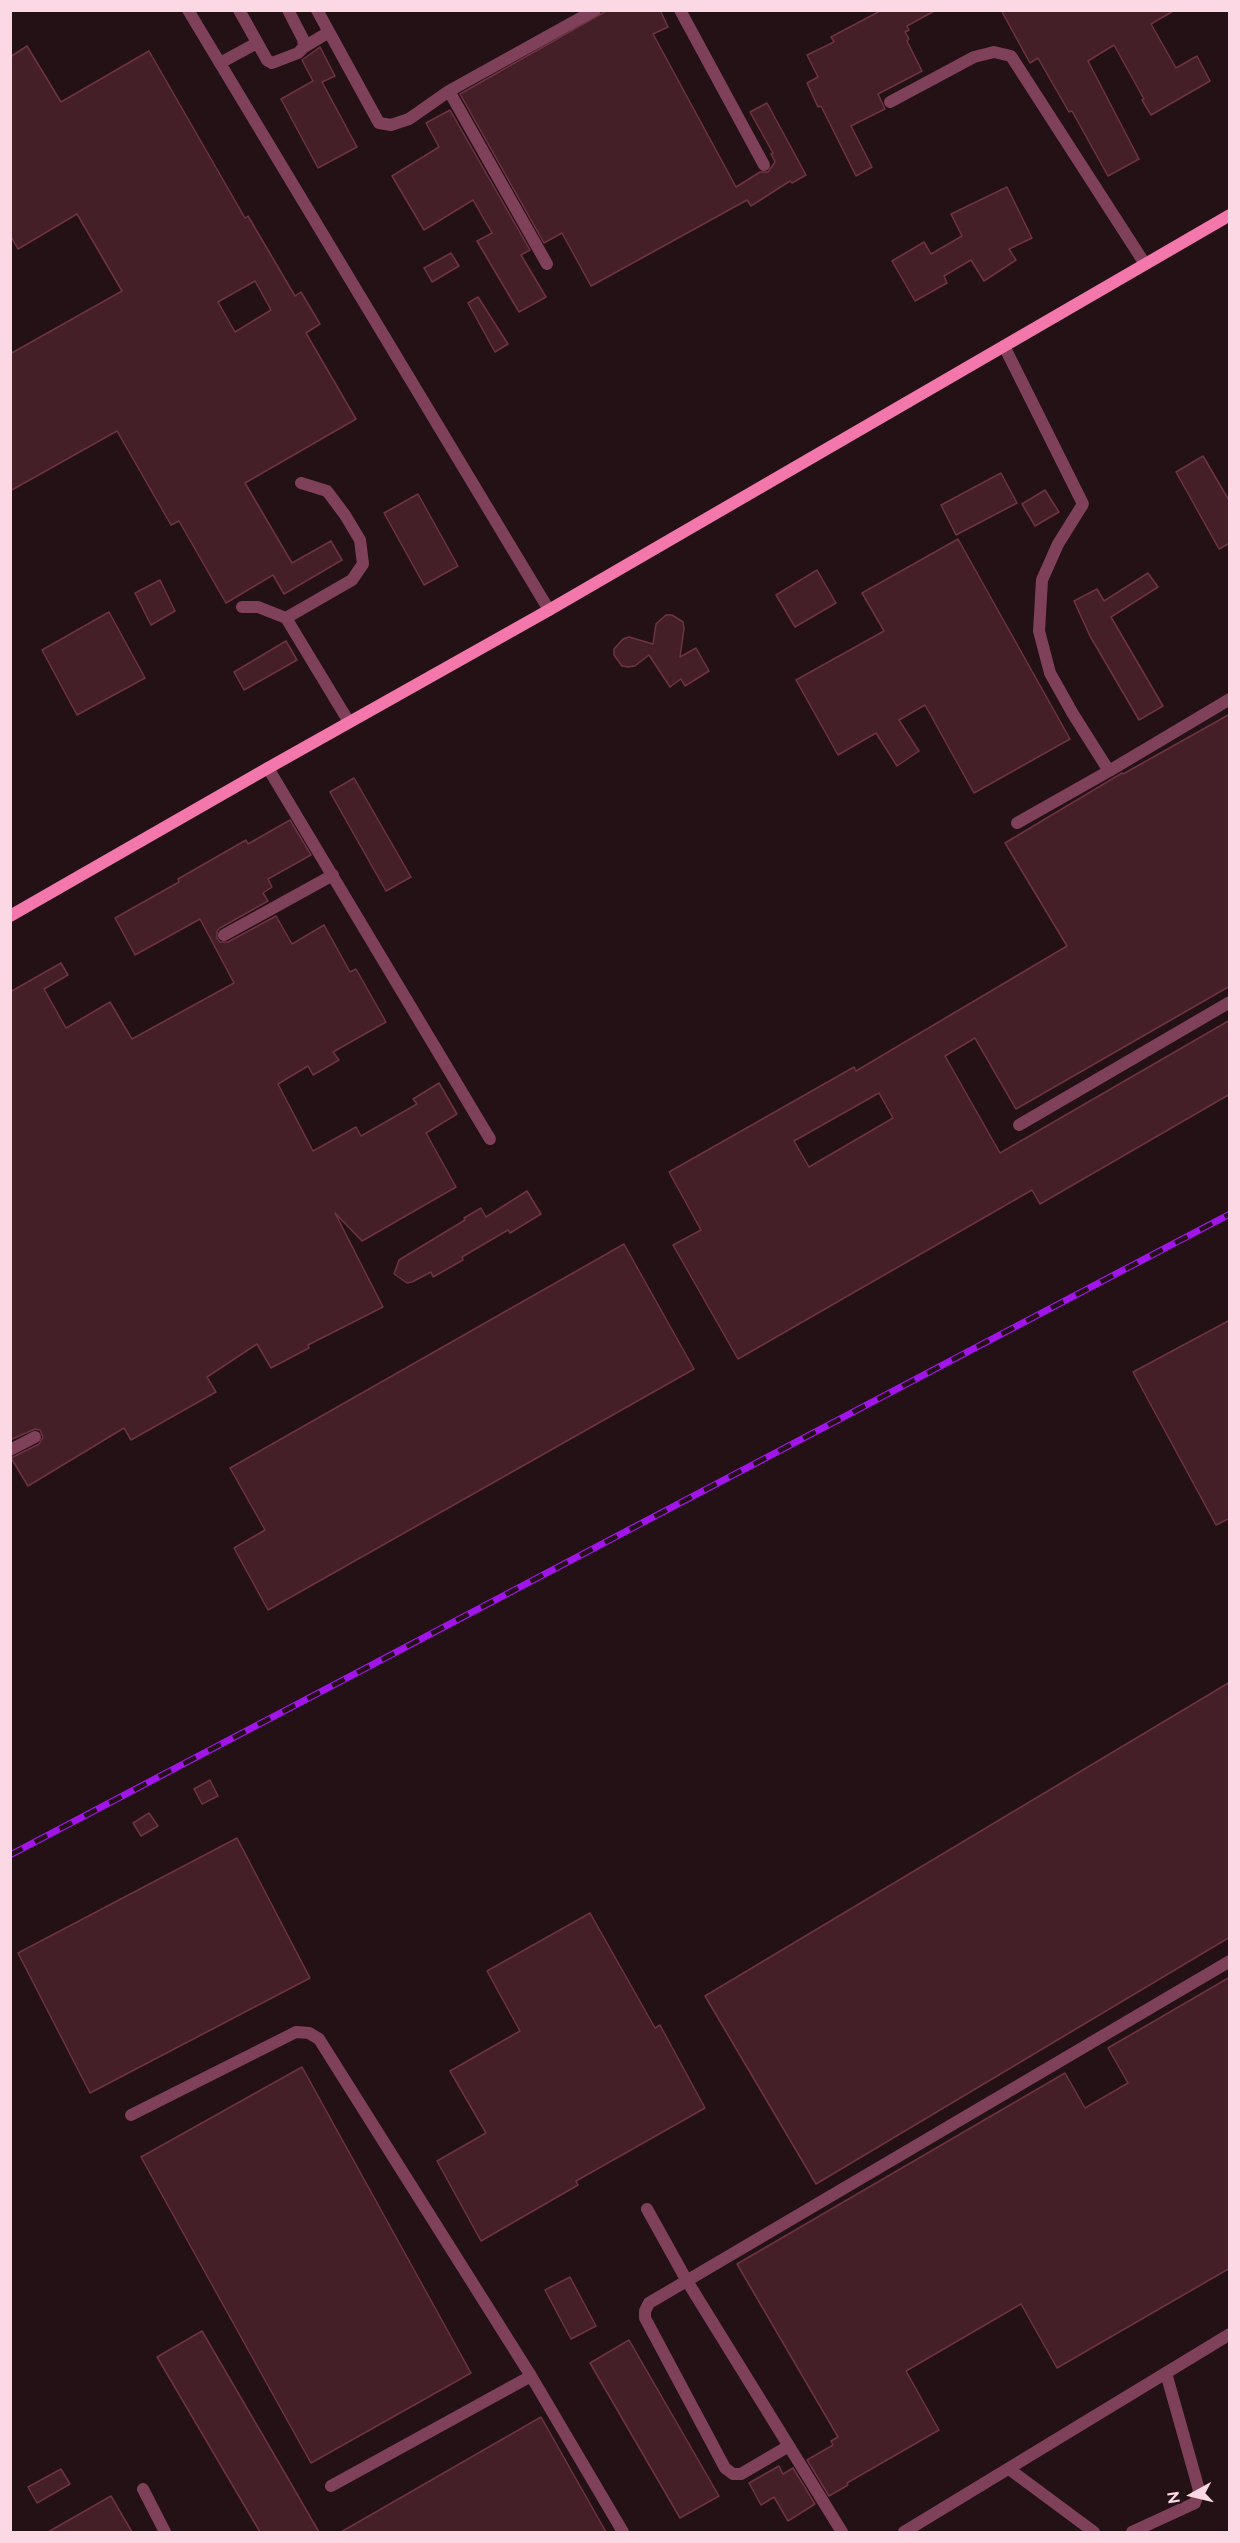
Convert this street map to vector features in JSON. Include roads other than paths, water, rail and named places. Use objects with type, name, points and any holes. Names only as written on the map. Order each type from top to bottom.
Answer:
[{"type":"street","points":[[188,10],[549,610]]},
{"type":"street","points":[[239,10],[267,60],[272,63],[298,53],[329,32]]},
{"type":"street","points":[[288,10],[303,39],[304,47]]},
{"type":"street","points":[[317,10],[379,123],[391,125],[409,119],[449,91],[595,10]]},
{"type":"street","points":[[680,10],[764,165]]},
{"type":"street","points":[[220,63],[257,43]]},
{"type":"street","points":[[890,102],[974,57],[994,52],[1011,56],[1145,264]]},
{"type":"street","points":[[449,91],[547,264]]},
{"type":"street","points":[[10,916],[549,610],[1230,215]]},
{"type":"street","points":[[1004,346],[1083,504],[1063,537],[1042,580],[1039,631],[1050,673],[1109,771]]},
{"type":"street","points":[[286,618],[352,580],[363,564],[360,540],[327,491],[301,483]]},
{"type":"street","points":[[242,607],[258,608],[286,618],[349,722]]},
{"type":"street","points":[[1017,823],[1230,699]]},
{"type":"street","points":[[268,768],[490,1138]]},
{"type":"street","points":[[224,935],[333,875]]},
{"type":"street","points":[[1019,1125],[1230,1002]]},
{"type":"street","points":[[10,1450],[34,1437]]},
{"type":"street","points":[[787,2447],[741,2474],[733,2474],[725,2468],[645,2318],[645,2311],[649,2303],[1230,1961]]},
{"type":"street","points":[[131,2115],[296,2032],[309,2033],[320,2039],[531,2376],[623,2532]]},
{"type":"street","points":[[647,2209],[687,2281],[787,2447],[842,2532]]},
{"type":"street","points":[[904,2532],[1230,2334]]},
{"type":"street","points":[[1132,2532],[1196,2503],[1199,2490],[1166,2373]]},
{"type":"street","points":[[331,2486],[531,2376]]},
{"type":"street","points":[[1009,2469],[1094,2532]]},
{"type":"street","points":[[143,2489],[165,2532]]},
{"type":"railway","points":[[10,1855],[1230,1214]]}]
